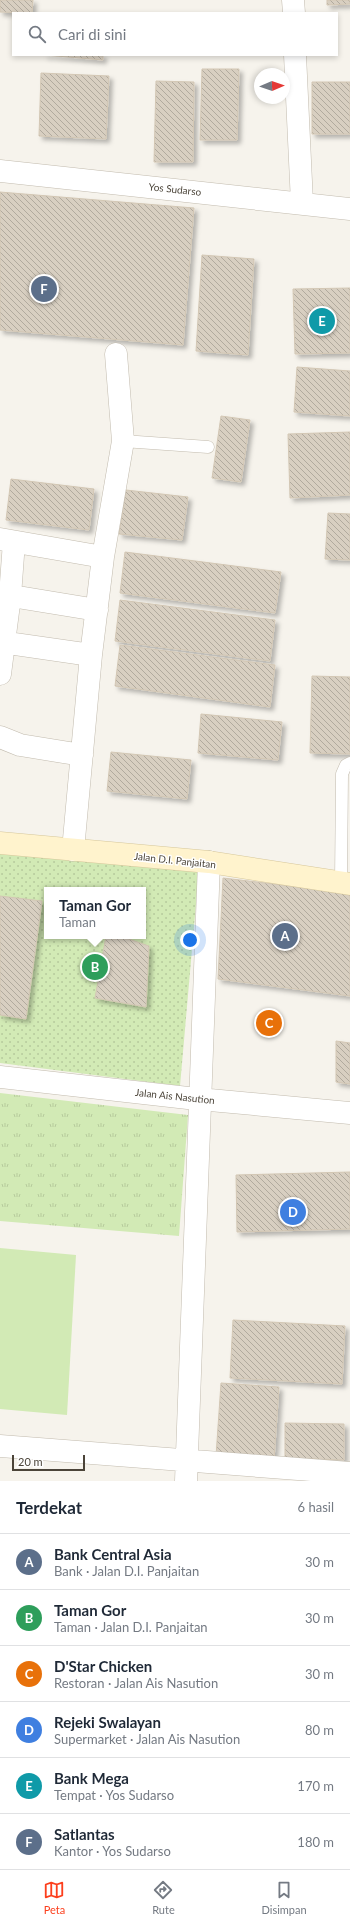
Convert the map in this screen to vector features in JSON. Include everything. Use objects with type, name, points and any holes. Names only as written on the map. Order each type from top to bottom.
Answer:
[{"type":"street","points":[[294,0],[294,12]]},
{"type":"street","points":[[295,56],[302,203]]},
{"type":"street","name":"Yos Sudarso","points":[[0,171],[350,209]]},
{"type":"street","points":[[73,850],[91,655],[103,557],[123,441],[116,354]]},
{"type":"street","points":[[0,674],[7,541],[103,557]]},
{"type":"street","points":[[5,595],[97,610]]},
{"type":"street","points":[[2,642],[91,655]]},
{"type":"street","points":[[0,737],[20,745],[82,755]]},
{"type":"street","name":"Jalan D.I. Panjaitan","points":[[0,843],[209,862],[346,883]]},
{"type":"street","points":[[186,1471],[209,862]]},
{"type":"street","name":"Jalan Ais Nasution","points":[[0,1077],[350,1113]]},
{"type":"street","points":[[0,1446],[186,1471],[350,1473]]},
{"type":"lane","points":[[123,441],[208,446]]},
{"type":"lane","points":[[346,883],[342,774],[346,765],[350,763]]},
{"type":"green space","points":[[0,853],[199,870],[180,1086],[0,1063]]},
{"type":"green space","points":[[0,1093],[188,1115],[179,1236],[0,1221]]},
{"type":"green space","points":[[0,1248],[76,1255],[67,1415],[0,1409]]},
{"type":"building","points":[[0,0],[33,0],[32,12],[0,12]]},
{"type":"building","points":[[327,0],[350,0],[350,4],[327,5]]},
{"type":"building","points":[[56,56],[103,56],[103,60]]},
{"type":"building","points":[[202,69],[239,69],[237,140],[200,140]]},
{"type":"building","points":[[41,73],[109,76],[106,139],[39,136]]},
{"type":"building","points":[[156,81],[194,82],[193,162],[154,162]]},
{"type":"building","points":[[312,82],[350,82],[350,134],[312,134]]},
{"type":"building","points":[[0,192],[194,208],[183,345],[0,330]]},
{"type":"building","points":[[202,255],[254,259],[248,355],[196,351]]},
{"type":"building","points":[[350,288],[350,353],[295,354],[293,289]]},
{"type":"building","points":[[297,367],[350,371],[350,416],[294,412]]},
{"type":"building","points":[[221,416],[250,420],[241,482],[212,478]]},
{"type":"building","points":[[350,432],[350,495],[290,498],[288,434]]},
{"type":"building","points":[[11,479],[94,489],[89,530],[6,520]]},
{"type":"building","points":[[126,490],[188,497],[182,540],[119,534]]},
{"type":"building","points":[[328,513],[350,514],[350,560],[325,559]]},
{"type":"building","points":[[125,552],[281,572],[275,613],[120,593]]},
{"type":"building","points":[[120,600],[275,620],[270,661],[115,641]]},
{"type":"building","points":[[120,645],[275,665],[270,707],[115,686]]},
{"type":"building","points":[[312,676],[350,677],[350,754],[310,753]]},
{"type":"building","points":[[201,714],[282,722],[278,760],[198,753]]},
{"type":"building","points":[[111,752],[191,760],[187,799],[107,791]]},
{"type":"building","points":[[223,878],[350,893],[350,996],[218,979]]},
{"type":"building","points":[[0,896],[42,901],[26,1019],[0,1015]]},
{"type":"building","points":[[105,939],[129,939],[149,946],[146,1007],[95,998]]},
{"type":"building","points":[[336,1041],[350,1043],[350,1084],[336,1082]]},
{"type":"building","points":[[350,1172],[350,1229],[237,1232],[236,1175]]},
{"type":"building","points":[[233,1320],[345,1326],[342,1384],[230,1378]]},
{"type":"building","points":[[221,1383],[279,1387],[274,1460],[216,1456]]},
{"type":"building","points":[[285,1423],[344,1424],[344,1460],[285,1458]]},
{"type":"place","name":"Satlantas","points":[[44,289]]},
{"type":"place","name":"Bank Mega","points":[[322,321]]},
{"type":"place","name":"Bank Central Asia","points":[[285,936]]},
{"type":"place","name":"Taman Gor","points":[[95,967]]},
{"type":"place","name":"D'Star Chicken","points":[[269,1023]]},
{"type":"place","name":"Rejeki Swalayan","points":[[293,1212]]}]
